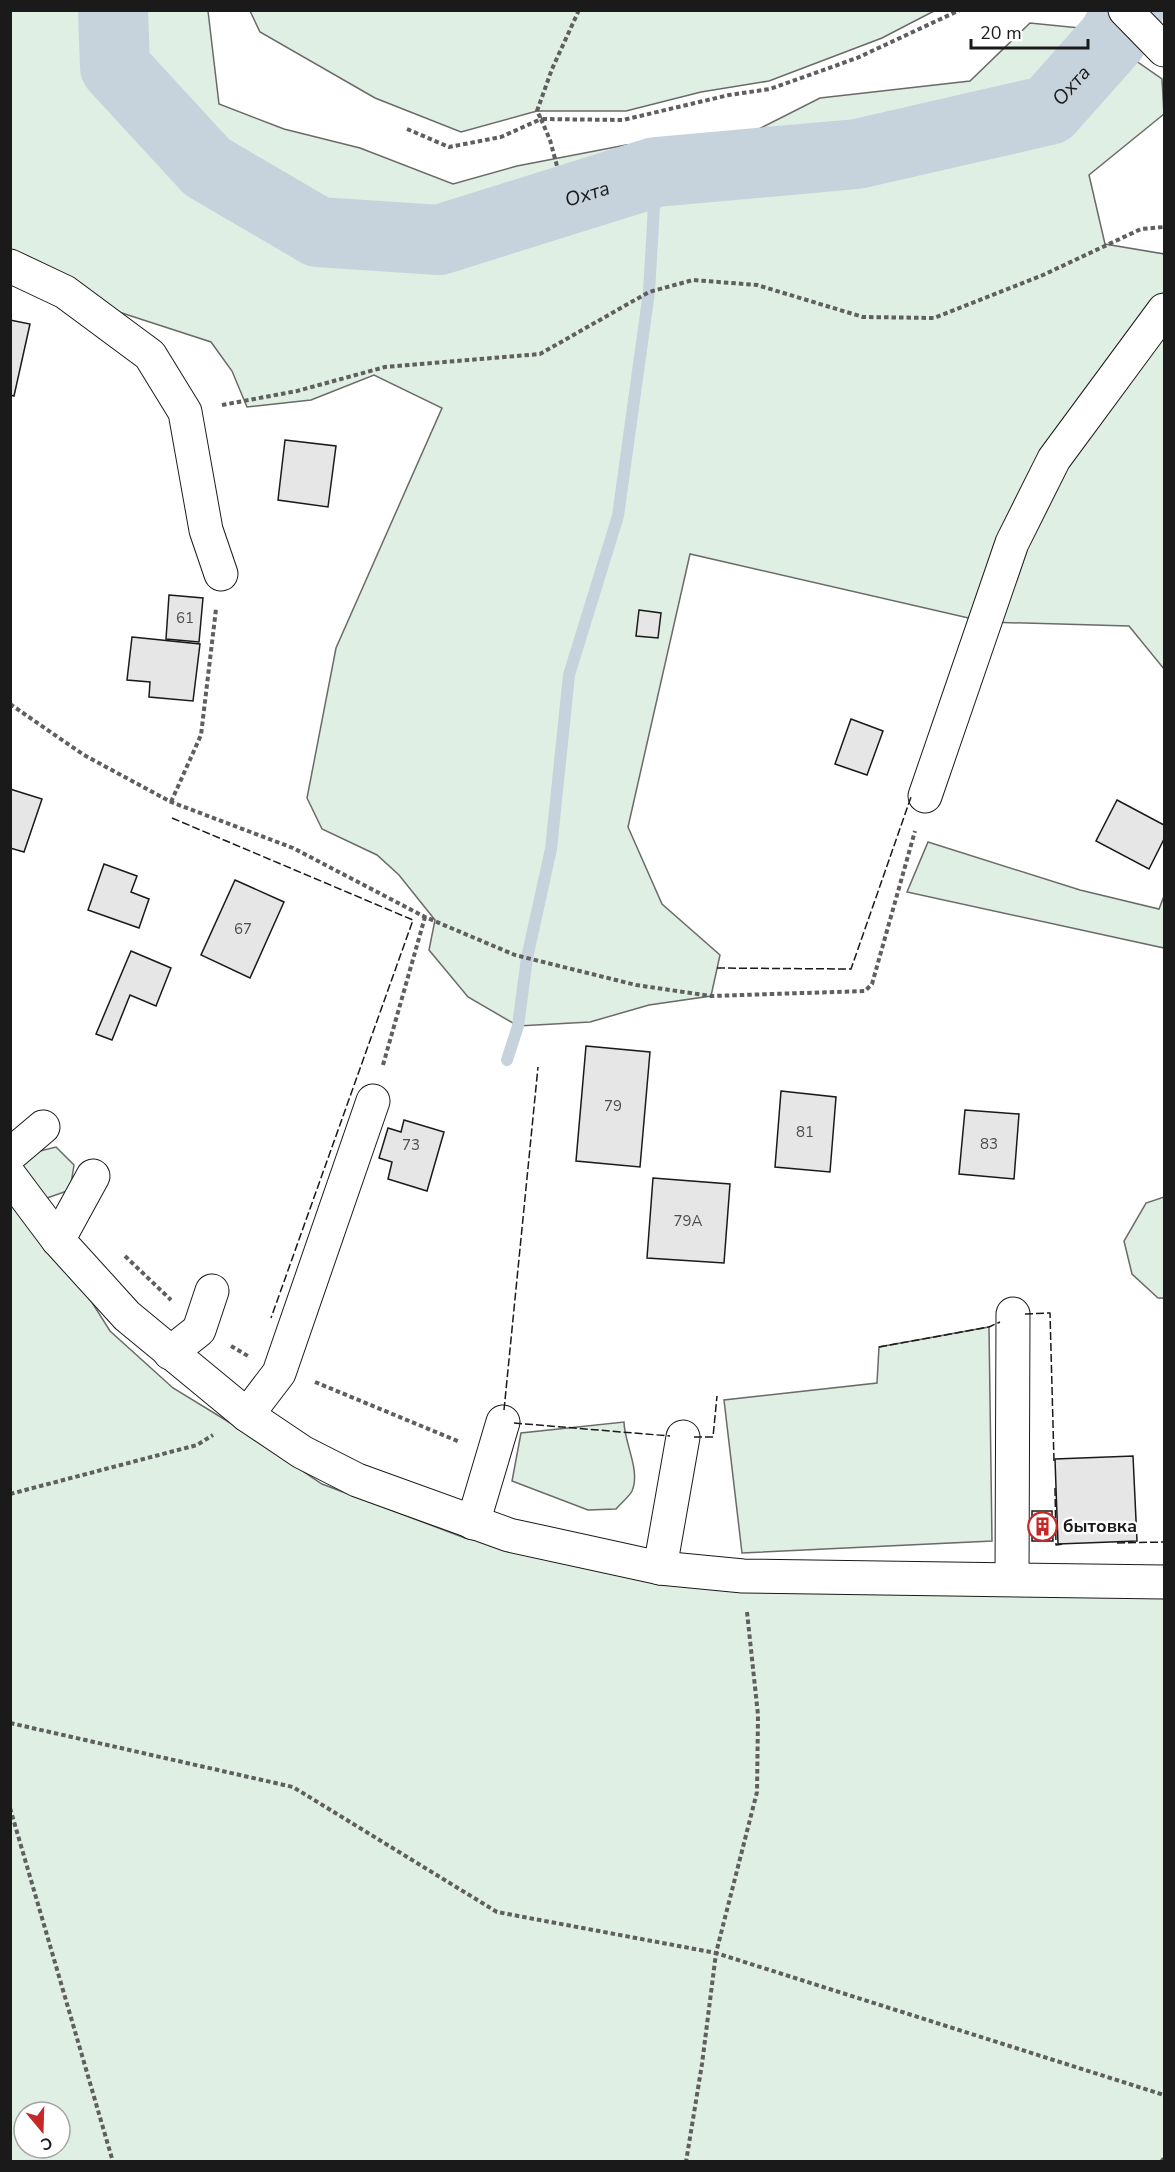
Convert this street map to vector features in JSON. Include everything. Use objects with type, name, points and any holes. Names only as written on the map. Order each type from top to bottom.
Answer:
[{"type":"street","points":[[1125,10],[1164,50]]},
{"type":"street","points":[[10,266],[65,292],[150,355],[185,412],[206,530],[221,574]]},
{"type":"street","points":[[925,796],[1012,543],[1054,459],[1164,310]]},
{"type":"street","points":[[247,1415],[279,1373],[373,1101]]},
{"type":"street","points":[[10,1155],[43,1127]]},
{"type":"street","points":[[10,1176],[58,1240],[127,1316],[247,1415],[302,1452],[357,1480],[509,1535],[660,1568],[744,1576],[1164,1582]]},
{"type":"street","points":[[58,1240],[93,1176]]},
{"type":"street","points":[[170,1353],[199,1330],[212,1291]]},
{"type":"street","points":[[1012,1580],[1014,1314]]},
{"type":"street","points":[[473,1522],[503,1422]]},
{"type":"street","points":[[660,1568],[683,1437]]},
{"type":"path","points":[[557,166],[550,140],[537,111],[552,69],[579,10]]},
{"type":"path","points":[[407,129],[449,147],[501,137],[541,119],[624,120],[729,95],[770,89],[857,58],[960,10]]},
{"type":"path","points":[[185,412],[297,391],[385,367],[540,354],[649,292],[693,280],[757,285],[863,317],[934,318],[1043,275],[1141,229],[1164,227]]},
{"type":"path","points":[[171,802],[201,735],[212,628],[221,574]]},
{"type":"path","points":[[10,704],[84,755],[171,802],[293,848],[425,917],[515,955],[636,985],[711,996],[865,991],[872,984],[925,796]]},
{"type":"path","points":[[373,1101],[425,917]]},
{"type":"path","points":[[10,1494],[197,1445],[247,1415]]},
{"type":"path","points":[[686,2162],[702,2064],[716,1953],[757,1791],[758,1715],[744,1576]]},
{"type":"path","points":[[10,1723],[293,1787],[497,1912],[716,1953],[1164,2096]]},
{"type":"path","points":[[10,1808],[113,2162]]},
{"type":"path","points":[[1161,2162],[1164,2157]]},
{"type":"green space","points":[[11,11],[208,11],[219,104],[284,129],[360,148],[453,184],[517,166],[626,145],[753,132],[820,98],[970,81],[1030,23],[1090,29],[1162,79],[1164,114],[1089,175],[1105,244],[1164,254],[1164,669],[1129,626],[986,622],[690,554],[628,827],[662,904],[720,955],[711,996],[649,1005],[590,1022],[518,1026],[468,997],[429,950],[435,920],[399,875],[377,855],[322,829],[307,798],[336,648],[442,408],[374,375],[311,400],[247,407],[232,371],[211,342],[11,277]]},
{"type":"green space","points":[[250,11],[934,11],[882,38],[769,81],[701,92],[626,111],[537,111],[461,132],[375,98],[260,32]]},
{"type":"green space","points":[[928,842],[1080,890],[1159,909],[1164,896],[1164,948],[907,892]]},
{"type":"green space","points":[[56,1147],[74,1165],[70,1190],[30,1204],[110,1331],[173,1388],[237,1427],[322,1484],[465,1538],[655,1572],[1164,1568],[1164,2161],[11,2162],[10,1171],[32,1153]]},
{"type":"green space","points":[[1164,1197],[1164,1298],[1158,1298],[1132,1274],[1124,1241],[1146,1203]]},
{"type":"green space","points":[[989,1327],[992,1541],[742,1553],[724,1400],[877,1383],[879,1347]]},
{"type":"green space","points":[[624,1422],[635,1475],[631,1493],[616,1509],[588,1510],[512,1481],[521,1433]]},
{"type":"building","points":[[10,320],[30,324],[14,396],[10,395]]},
{"type":"building","points":[[285,440],[336,446],[328,507],[278,500]]},
{"type":"building","points":[[169,595],[203,598],[199,642],[166,639]]},
{"type":"building","points":[[639,610],[661,613],[658,638],[636,636]]},
{"type":"building","points":[[132,637],[200,644],[193,701],[149,697],[150,682],[127,680]]},
{"type":"building","points":[[851,719],[883,731],[867,775],[835,764]]},
{"type":"building","points":[[10,789],[42,799],[24,852],[10,848]]},
{"type":"building","points":[[1117,800],[1164,825],[1164,839],[1149,869],[1096,841]]},
{"type":"building","points":[[104,864],[137,876],[131,892],[149,899],[139,928],[88,910]]},
{"type":"building","points":[[235,880],[284,902],[250,978],[201,955]]},
{"type":"building","points":[[131,951],[171,968],[156,1006],[130,995],[112,1040],[96,1034]]},
{"type":"building","points":[[586,1046],[650,1052],[640,1167],[576,1161]]},
{"type":"building","points":[[781,1091],[836,1097],[830,1172],[775,1167]]},
{"type":"building","points":[[965,1110],[1019,1114],[1014,1179],[959,1174]]},
{"type":"building","points":[[404,1120],[444,1132],[427,1191],[388,1179],[392,1162],[379,1158],[388,1128],[401,1132]]},
{"type":"building","points":[[653,1178],[730,1184],[724,1263],[647,1258]]},
{"type":"building","points":[[1133,1456],[1137,1541],[1058,1544],[1055,1459]]},
{"type":"building","name":"бытовка","points":[[1032,1511],[1052,1511],[1053,1541],[1032,1541]]},
{"type":"waterway","name":"Охта","points":[[113,10],[115,67],[207,167],[318,232],[439,240],[656,172],[857,154],[1049,110],[1112,39],[1129,10]]},
{"type":"waterway","points":[[507,1060],[518,1026],[527,958],[551,849],[569,675],[618,516],[649,292],[656,172]]},
{"type":"fence","points":[[717,968],[851,969],[911,797]]},
{"type":"fence","points":[[172,818],[413,920],[271,1318]]},
{"type":"fence","points":[[504,1410],[538,1067]]},
{"type":"fence","points":[[1025,1314],[1050,1313],[1054,1461]]},
{"type":"fence","points":[[879,1347],[989,1327],[1000,1322]]},
{"type":"fence","points":[[694,1437],[713,1437],[717,1396]]},
{"type":"fence","points":[[514,1423],[670,1436]]},
{"type":"fence","points":[[1055,1488],[1056,1545],[1063,1544]]},
{"type":"fence","points":[[1117,1543],[1164,1542]]},
{"type":"place","name":"бытовка","points":[[1042,1526]]}]
